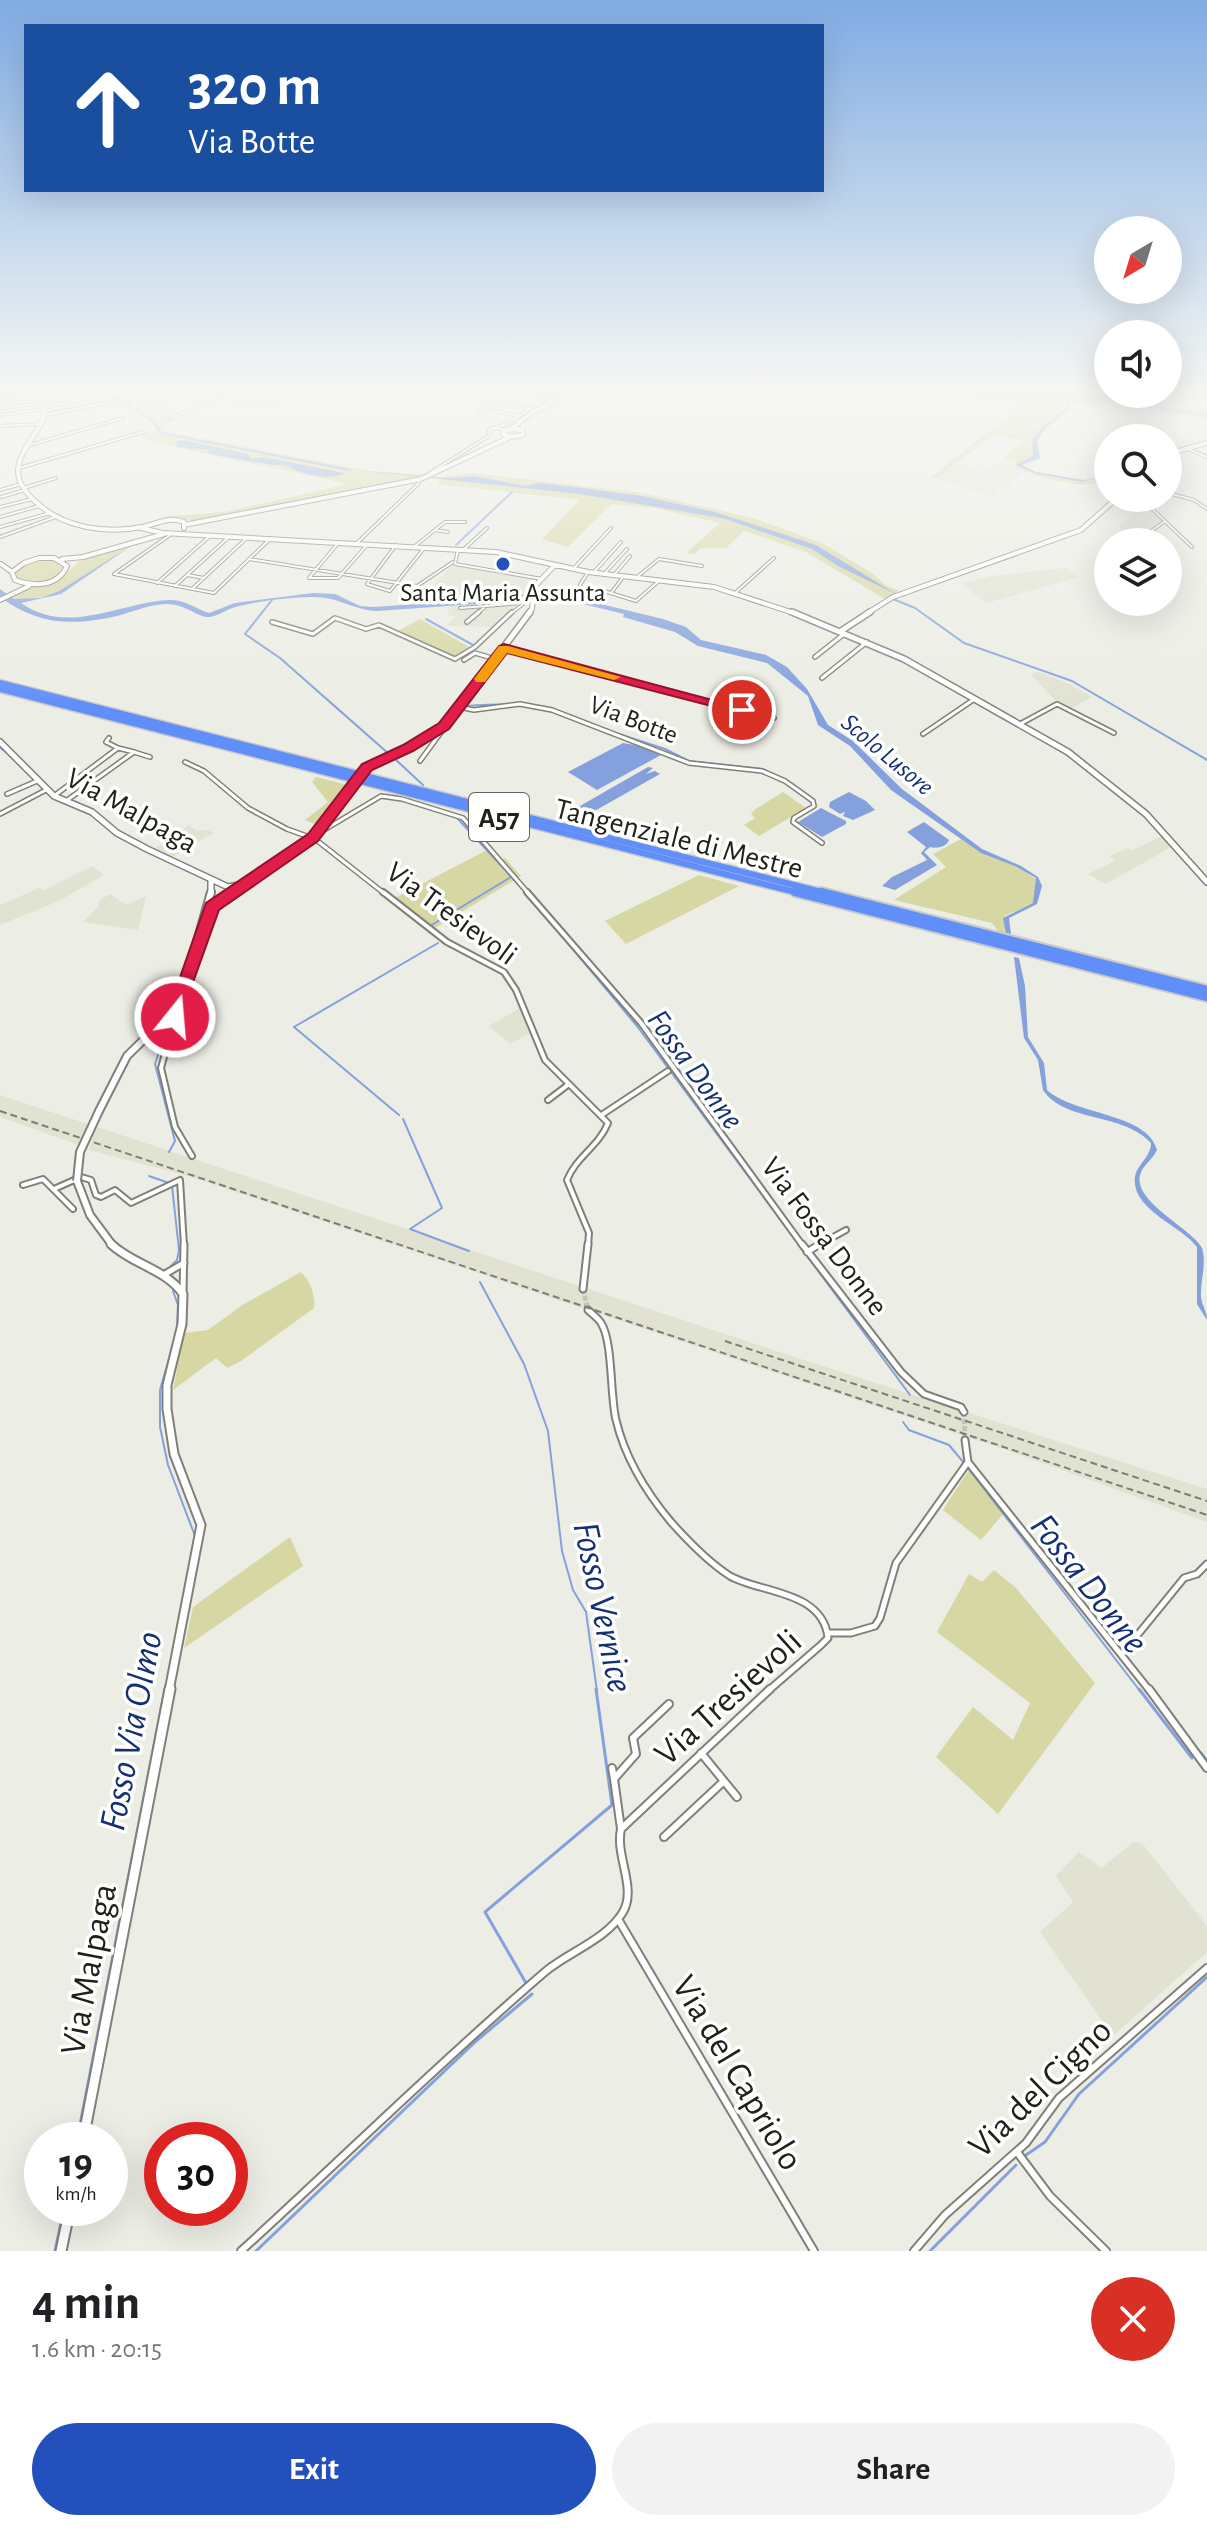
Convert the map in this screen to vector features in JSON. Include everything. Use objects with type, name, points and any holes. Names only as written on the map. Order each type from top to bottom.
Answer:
[{"type":"highway","name":"Tangenziale di Mestre","points":[[0,686],[1207,990]]},
{"type":"highway","name":"Tangenziale di Mestre","points":[[0,686],[1207,997]]},
{"type":"street","points":[[271,538],[214,593],[114,574],[183,524],[334,497]]},
{"type":"street","points":[[357,543],[401,497]]},
{"type":"street","points":[[1183,497],[1207,509]]},
{"type":"street","points":[[0,507],[32,499],[50,513],[89,527],[503,553],[573,569],[735,593],[867,642],[917,666],[1068,752],[1125,796],[1164,832],[1207,882]]},
{"type":"street","points":[[13,534],[0,518],[39,506]]},
{"type":"street","points":[[815,657],[894,597],[1081,530],[1101,512]]},
{"type":"street","points":[[1156,512],[1192,547]]},
{"type":"street","points":[[0,527],[50,513]]},
{"type":"street","points":[[0,537],[58,516]]},
{"type":"street","points":[[141,528],[169,518],[183,524],[189,533]]},
{"type":"street","points":[[1155,528],[1165,521]]},
{"type":"street","points":[[415,546],[446,522],[465,522]]},
{"type":"street","points":[[144,539],[155,530],[156,523]]},
{"type":"street","points":[[454,563],[460,550],[487,528]]},
{"type":"street","points":[[573,569],[611,528]]},
{"type":"street","points":[[435,530],[448,532]]},
{"type":"street","points":[[0,564],[40,558],[83,557],[170,533]]},
{"type":"street","points":[[157,583],[211,535]]},
{"type":"street","points":[[174,586],[230,536]]},
{"type":"street","points":[[192,589],[248,537]]},
{"type":"street","points":[[339,542],[309,578],[336,579],[367,544]]},
{"type":"street","points":[[580,585],[621,542]]},
{"type":"street","points":[[396,545],[367,584],[389,591],[425,547]]},
{"type":"street","points":[[604,574],[627,549]]},
{"type":"street","points":[[614,575],[630,556]]},
{"type":"street","points":[[0,600],[32,585],[52,581],[83,557]]},
{"type":"street","points":[[637,577],[656,557],[702,566]]},
{"type":"street","points":[[735,593],[774,558]]},
{"type":"street","points":[[59,559],[68,569]]},
{"type":"street","points":[[249,559],[423,585],[441,566],[454,563],[542,579]]},
{"type":"street","points":[[12,572],[24,562]]},
{"type":"street","points":[[0,564],[12,572],[15,580],[8,595]]},
{"type":"street","points":[[207,913],[226,896],[319,833],[349,787],[367,767],[440,729],[532,609],[533,597],[542,579],[555,565]]},
{"type":"street","points":[[187,575],[204,578]]},
{"type":"street","points":[[611,593],[624,576]]},
{"type":"street","points":[[15,580],[32,585]]},
{"type":"street","points":[[601,590],[636,601],[660,580]]},
{"type":"street","points":[[272,622],[313,634],[335,618],[366,629],[381,625],[455,659],[485,639],[507,614],[533,597]]},
{"type":"street","points":[[460,608],[526,602]]},
{"type":"street","points":[[467,622],[486,606]]},
{"type":"street","points":[[822,678],[867,642]]},
{"type":"street","name":"Via Botte","points":[[504,648],[774,718]]},
{"type":"street","points":[[464,660],[475,653],[495,659]]},
{"type":"street","points":[[923,734],[973,700]]},
{"type":"street","name":"Via Botte","points":[[459,707],[474,710],[520,704],[539,707],[561,712],[604,732],[664,751],[689,763],[762,771],[785,781],[813,801],[815,805],[794,818],[793,822],[822,843]]},
{"type":"street","points":[[1018,725],[1057,704],[1114,733]]},
{"type":"street","points":[[420,761],[442,731],[440,729]]},
{"type":"street","points":[[109,738],[106,742],[118,748],[150,757]]},
{"type":"street","name":"Via Malpaga","points":[[0,742],[54,796],[92,812],[122,836],[228,887]]},
{"type":"street","points":[[54,796],[118,748]]},
{"type":"street","points":[[66,801],[134,752]]},
{"type":"street","name":"Via Tresievoli","points":[[185,762],[204,771],[248,808],[276,824],[313,838],[350,863],[447,942],[508,975],[541,1055],[603,1114]]},
{"type":"street","points":[[7,794],[37,781]]},
{"type":"street","points":[[0,814],[46,790]]},
{"type":"street","name":"Via Fossa Donne","points":[[319,833],[381,796],[458,816],[563,930],[641,1023],[671,1070],[906,1379],[924,1394],[961,1407],[964,1412]]},
{"type":"street","name":"Via Malpaga","points":[[183,1294],[174,1281],[132,1261],[113,1247],[84,1202],[77,1181],[80,1152],[127,1056],[179,1005],[211,899],[211,881]]},
{"type":"street","points":[[226,896],[228,887],[245,884]]},
{"type":"street","name":"Via Malpaga","points":[[211,899],[228,887]]},
{"type":"street","name":"Via Malpaga","points":[[173,1012],[175,1017],[161,1068],[175,1127],[192,1156]]},
{"type":"street","points":[[583,1289],[589,1233],[567,1180],[571,1169],[605,1132],[608,1123],[603,1114],[671,1070]]},
{"type":"street","points":[[548,1100],[569,1084]]},
{"type":"street","name":"Via Malpaga","points":[[23,1185],[41,1178],[54,1189],[72,1178],[83,1176],[91,1180],[96,1195],[101,1197],[115,1190],[127,1202],[134,1203],[171,1180],[179,1180],[182,1184],[183,1294],[180,1339],[167,1385],[167,1409],[174,1454],[200,1515],[201,1536],[87,2122]]},
{"type":"street","points":[[54,1189],[73,1209]]},
{"type":"street","points":[[807,1252],[846,1230]]},
{"type":"street","points":[[164,1275],[178,1269],[185,1261]]},
{"type":"street","name":"Via Tresievoli","points":[[588,1310],[602,1324],[619,1432],[632,1463],[653,1499],[685,1536],[722,1570],[743,1582],[785,1592],[808,1609],[829,1633],[816,1653],[791,1669],[621,1829]]},
{"type":"street","points":[[829,1633],[859,1635],[877,1623],[896,1563],[965,1465],[965,1440]]},
{"type":"street","points":[[965,1465],[1122,1654],[1207,1768]]},
{"type":"street","points":[[1122,1654],[1184,1578],[1197,1574],[1207,1564]]},
{"type":"street","name":"Via Tresievoli","points":[[614,1779],[636,1754],[633,1738],[669,1704]]},
{"type":"street","points":[[701,1753],[737,1797]]},
{"type":"street","name":"Via Tresievoli","points":[[612,1768],[621,1829],[618,1850],[627,1894],[626,1905],[618,1918]]},
{"type":"street","points":[[664,1837],[724,1781]]},
{"type":"street","points":[[241,2251],[551,1967],[618,1918]]},
{"type":"street","name":"Via del Capriolo","points":[[618,1918],[814,2251]]},
{"type":"street","name":"Via del Cigno","points":[[914,2251],[945,2215],[1017,2151],[1059,2098],[1207,1968]]},
{"type":"street","points":[[1017,2151],[1050,2196],[1106,2251]]},
{"type":"street","points":[[61,2251],[66,2226]]},
{"type":"shaded area","points":[[1135,512],[1153,512],[1163,523],[1156,528],[1118,527]]},
{"type":"shaded area","points":[[451,566],[534,581],[524,593],[512,596],[417,603]]},
{"type":"shaded area","points":[[1066,568],[1079,577],[987,603],[961,584],[991,576]]},
{"type":"shaded area","points":[[521,601],[496,627],[446,626],[455,617],[448,614],[449,606]]},
{"type":"shaded area","points":[[1039,672],[1092,697],[1070,709],[1056,701],[1033,677],[1032,673]]},
{"type":"shaded area","points":[[189,825],[197,831],[213,833],[172,857],[155,849]]},
{"type":"shaded area","points":[[1162,836],[1171,847],[1105,884],[1088,874],[1115,861],[1109,856],[1128,848],[1133,850]]},
{"type":"shaded area","points":[[92,866],[104,875],[59,901],[0,925],[0,905],[39,888],[44,890]]},
{"type":"shaded area","points":[[110,894],[127,905],[146,896],[138,930],[83,922],[99,906],[99,901]]},
{"type":"shaded area","points":[[520,1008],[529,1034],[510,1044],[489,1026]]},
{"type":"shaded area","points":[[0,1095],[807,1361],[1207,1489],[1207,1522],[1006,1450],[188,1176],[89,1150],[93,1137],[86,1134],[82,1146],[0,1117]]},
{"type":"shaded area","points":[[1133,1842],[1142,1843],[1207,1926],[1207,1952],[1113,2036],[1040,1932],[1073,1902],[1056,1876],[1079,1852],[1102,1868]]},
{"type":"green space","points":[[290,497],[322,497],[194,521],[171,517],[149,523],[170,516],[224,512]]},
{"type":"green space","points":[[554,497],[661,497],[753,518],[822,543],[899,591],[885,599],[806,552],[744,531],[726,548],[701,548],[695,554],[686,553],[720,523],[655,508],[611,504],[568,547],[542,539],[580,500]]},
{"type":"green space","points":[[134,544],[56,592],[23,600],[9,597],[20,589],[59,580],[83,558]]},
{"type":"green space","points":[[41,559],[56,560],[64,570],[41,582],[15,578],[15,571]]},
{"type":"green space","points":[[420,619],[471,648],[451,658],[398,631]]},
{"type":"green space","points":[[316,777],[347,785],[320,826],[305,820],[328,802],[312,782]]},
{"type":"green space","points":[[783,792],[806,808],[759,836],[744,825],[755,818],[751,814],[754,810]]},
{"type":"green space","points":[[961,839],[1020,868],[1038,881],[1034,903],[1004,916],[1006,933],[998,931],[992,923],[894,900],[946,867],[933,854]]},
{"type":"green space","points":[[489,849],[500,860],[505,858],[521,876],[435,928],[395,898]]},
{"type":"green space","points":[[699,875],[739,886],[626,944],[605,921]]},
{"type":"green space","points":[[301,1272],[312,1289],[314,1308],[241,1361],[227,1368],[216,1358],[173,1390],[184,1333],[208,1330],[244,1304]]},
{"type":"green space","points":[[970,1468],[1005,1512],[981,1540],[943,1510]]},
{"type":"green space","points":[[290,1537],[303,1566],[184,1648],[193,1607]]},
{"type":"green space","points":[[994,1570],[1016,1588],[1095,1683],[998,1814],[936,1757],[973,1707],[1013,1740],[1030,1703],[937,1632],[969,1574],[982,1582]]},
{"type":"water","points":[[597,497],[647,497],[715,512],[816,545],[896,594],[838,566],[812,549],[722,518]]},
{"type":"water","points":[[134,544],[61,594],[21,603],[56,617],[75,617],[168,600],[184,602],[209,613],[235,603],[313,593],[335,594],[360,606],[373,607],[489,599],[547,591],[663,619],[686,627],[701,640],[766,655],[787,667],[807,689],[828,725],[853,741],[902,789],[982,849],[1038,877],[1042,886],[1037,904],[1009,918],[1011,934],[1006,933],[1003,918],[1033,903],[1036,878],[981,853],[891,790],[850,746],[818,725],[808,696],[767,663],[698,646],[675,632],[623,617],[624,614],[546,595],[506,602],[377,611],[312,597],[248,604],[210,617],[164,604],[117,616],[70,622],[28,613],[0,597],[0,589],[14,599],[41,598],[59,591]]},
{"type":"water","points":[[623,743],[661,755],[597,790],[568,772]]},
{"type":"water","points":[[648,767],[653,768],[646,774],[655,771],[660,774],[591,813],[573,810]]},
{"type":"water","points":[[849,792],[875,810],[853,820],[843,816],[845,812],[840,814],[829,807],[830,802]]},
{"type":"water","points":[[821,808],[846,821],[846,824],[822,837],[798,822]]},
{"type":"water","points":[[924,822],[949,840],[944,846],[930,847],[924,852],[937,865],[895,890],[882,886],[892,877],[927,860],[921,853],[926,847],[907,832]]},
{"type":"water","points":[[1014,957],[1019,958],[1025,986],[1028,1037],[1044,1063],[1047,1090],[1074,1105],[1125,1121],[1151,1138],[1157,1150],[1141,1172],[1140,1185],[1154,1205],[1202,1248],[1201,1297],[1207,1320],[1197,1304],[1197,1247],[1149,1208],[1136,1189],[1136,1172],[1151,1143],[1125,1126],[1065,1108],[1043,1090],[1038,1060],[1024,1038]]},
{"type":"waterway","points":[[456,545],[507,497]]},
{"type":"waterway","points":[[414,602],[425,589]]},
{"type":"waterway","points":[[893,599],[915,608],[964,643],[1072,681],[1207,760]]},
{"type":"waterway","name":"Fossa Donne","points":[[272,600],[245,634],[280,658],[389,754]]},
{"type":"waterway","points":[[426,619],[473,645]]},
{"type":"waterway","points":[[506,649],[465,706],[532,705],[595,725]]},
{"type":"waterway","points":[[616,733],[665,749],[689,761],[763,769],[796,787]]},
{"type":"waterway","name":"Fosso Via Olmo","points":[[0,747],[3,750]]},
{"type":"waterway","name":"Fossa Donne","points":[[394,758],[423,785]]},
{"type":"waterway","name":"Fossa Donne","points":[[429,806],[453,814]]},
{"type":"waterway","name":"Fossa Donne","points":[[458,819],[520,886],[637,1026],[910,1395]]},
{"type":"waterway","name":"Fosso Vernice","points":[[446,938],[430,926],[511,877]]},
{"type":"waterway","name":"Fosso Vernice","points":[[399,1115],[294,1027],[438,943]]},
{"type":"waterway","name":"Fosso Via Olmo","points":[[177,998],[186,968]]},
{"type":"waterway","name":"Fosso Via Olmo","points":[[168,1025],[155,1064],[175,1141],[169,1152]]},
{"type":"waterway","name":"Fosso Vernice","points":[[403,1119],[442,1208],[410,1229],[469,1251]]},
{"type":"waterway","name":"Fosso Via Olmo","points":[[149,1176],[169,1183]]},
{"type":"waterway","name":"Fosso Via Olmo","points":[[171,1266],[177,1260],[179,1250],[172,1186]]},
{"type":"waterway","name":"Fosso Vernice","points":[[480,1282],[524,1364],[548,1431],[562,1551],[573,1590],[586,1612],[597,1691]]},
{"type":"waterway","name":"Fosso Via Olmo","points":[[173,1291],[178,1305],[177,1330]]},
{"type":"waterway","name":"Fosso Via Olmo","points":[[165,1691],[195,1536],[168,1465],[160,1427],[160,1390],[172,1348]]},
{"type":"waterway","name":"Fossa Donne","points":[[903,1422],[909,1430],[949,1445],[964,1463]]},
{"type":"waterway","name":"Fossa Donne","points":[[968,1468],[1140,1691]]},
{"type":"waterway","name":"Fosso Via Olmo","points":[[81,2122],[165,1689]]},
{"type":"waterway","name":"Fosso Vernice","points":[[526,1983],[485,1912],[612,1805],[596,1689]]},
{"type":"waterway","name":"Fossa Donne","points":[[1139,1689],[1192,1758]]},
{"type":"waterway","points":[[1201,1753],[1207,1761]]},
{"type":"waterway","points":[[1026,2155],[1045,2142],[1079,2094],[1207,1977]]},
{"type":"waterway","name":"Fosso Vernice","points":[[256,2251],[475,2042],[532,1994]]},
{"type":"waterway","points":[[930,2251],[1016,2165]]},
{"type":"waterway","name":"Fosso Via Olmo","points":[[55,2251],[60,2226]]},
{"type":"tunnel","points":[[583,1289],[588,1310]]},
{"type":"tunnel","points":[[964,1412],[965,1440]]},
{"type":"railway","points":[[0,1111],[1207,1515]]},
{"type":"railway","points":[[725,1341],[1207,1501]]},
{"type":"slow traffic","points":[[480,679],[504,648],[614,677]]},
{"type":"place","name":"Santa Maria Assunta","points":[[503,564]]},
{"type":"route","points":[[175,1017],[173,1012],[179,1005],[207,913],[212,907],[313,838],[329,821],[341,798],[367,767],[408,748],[444,726],[504,648],[742,710]]},
{"type":"water label","name":"Scolo Lusore","points":[[888,754]]}]
